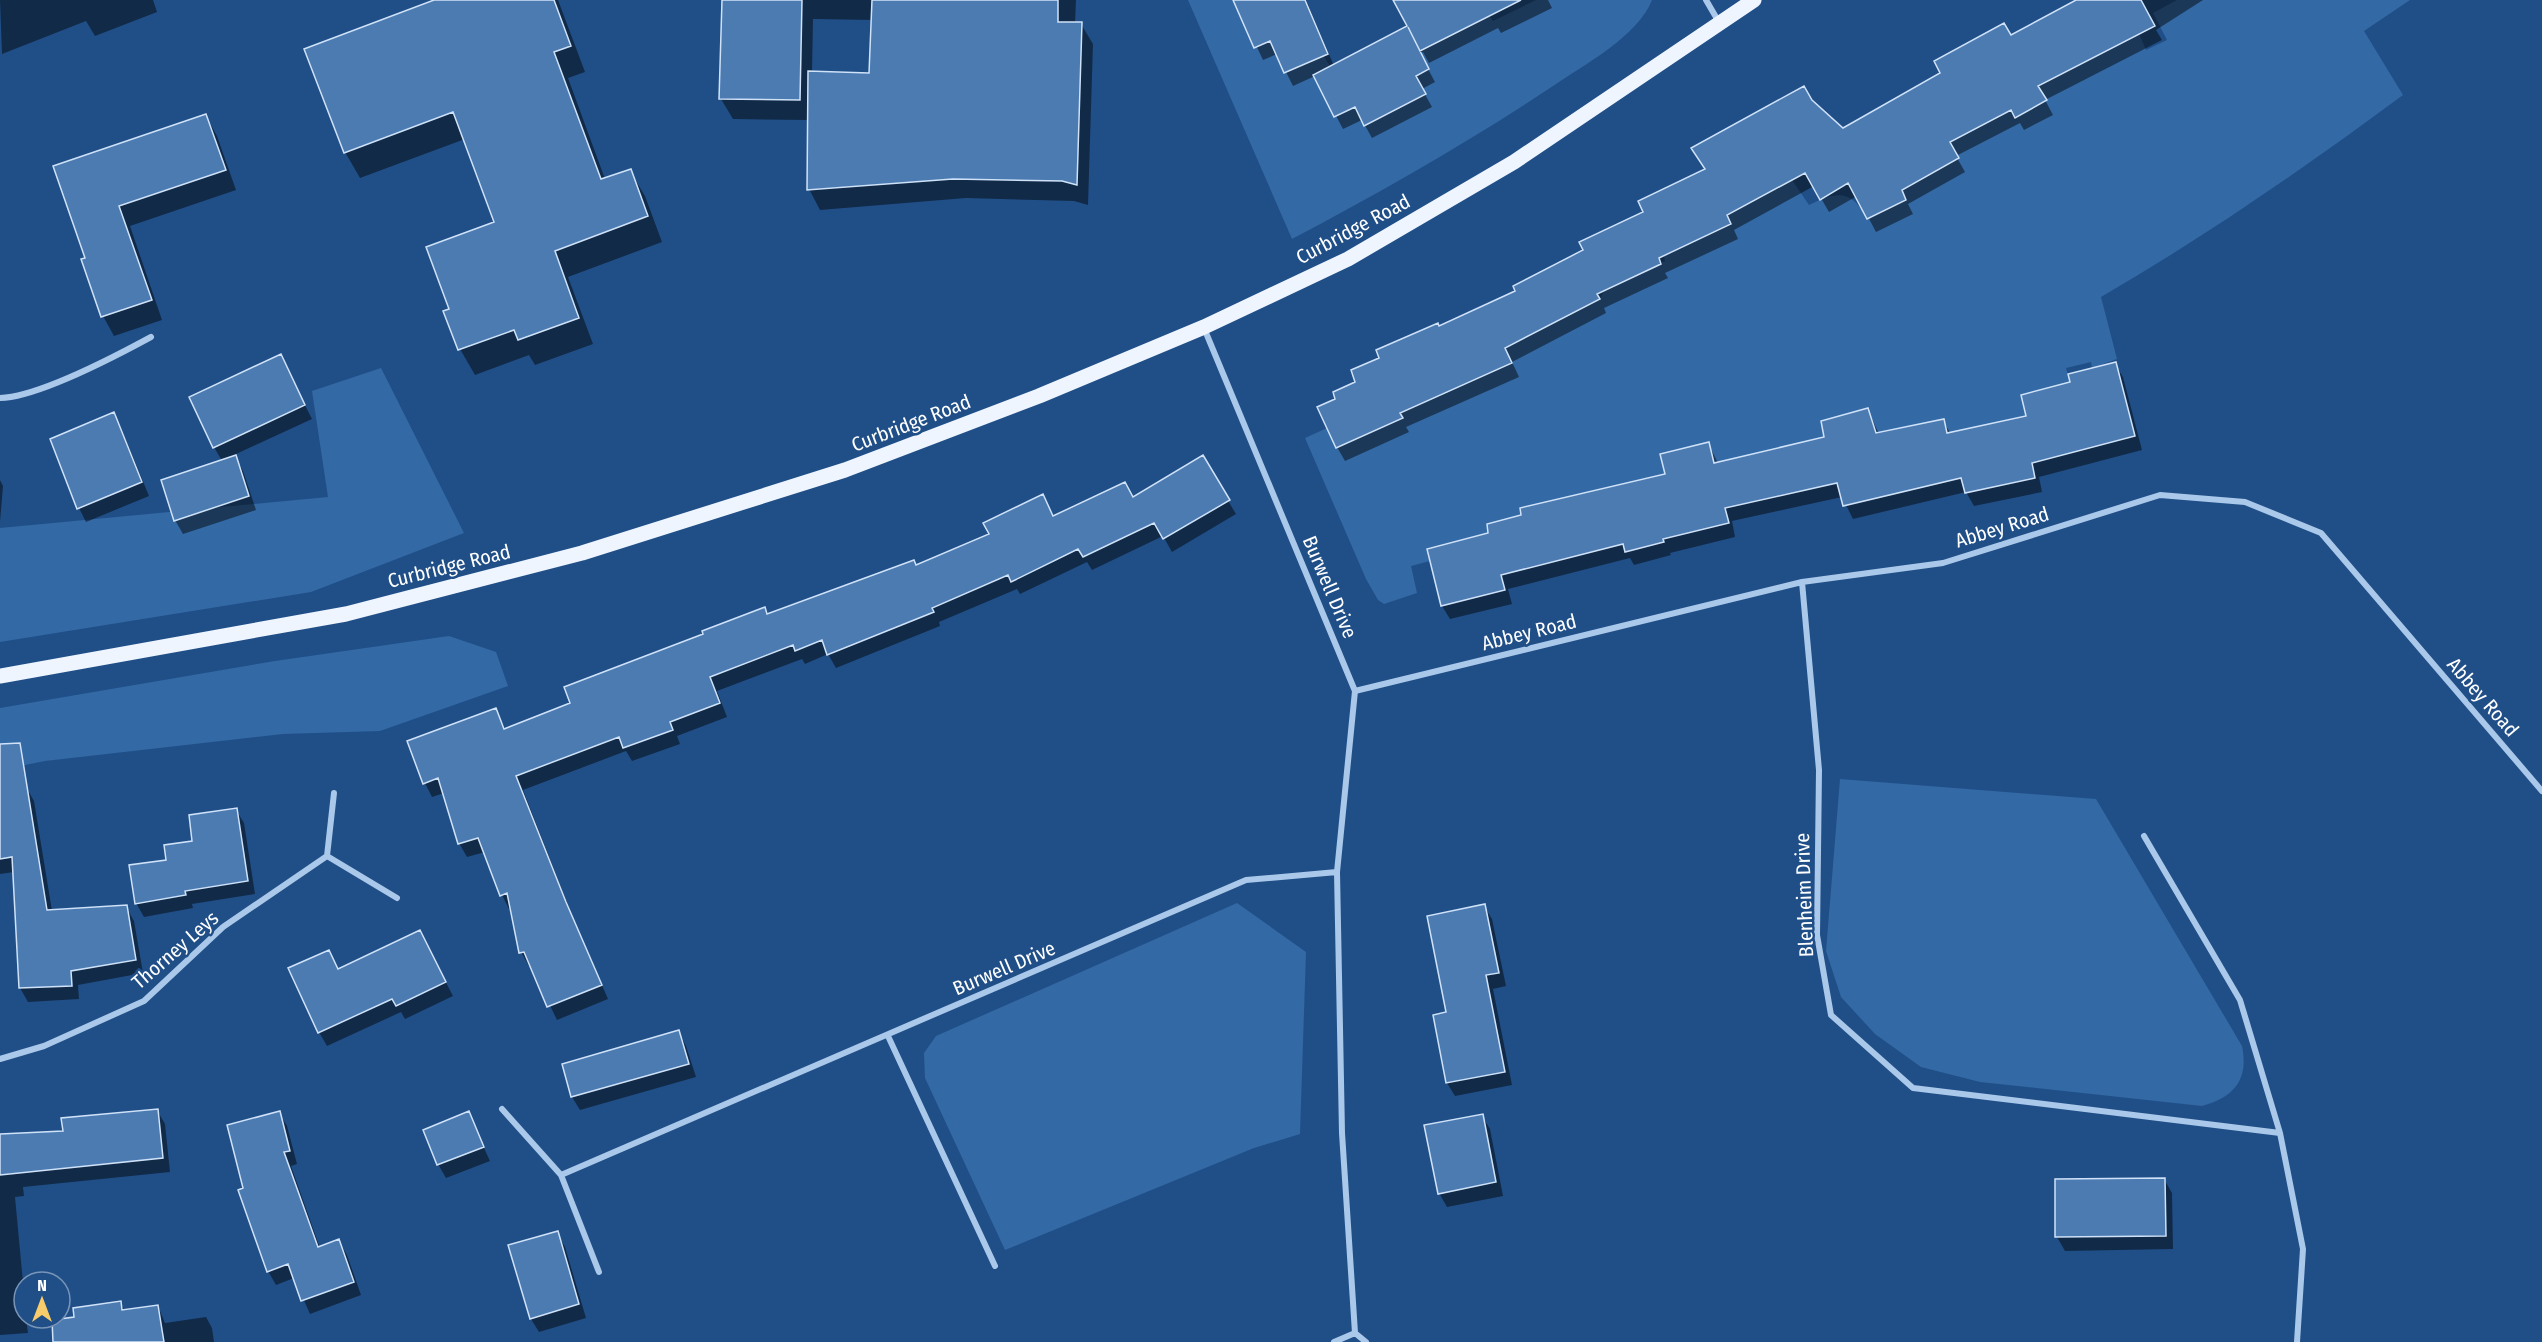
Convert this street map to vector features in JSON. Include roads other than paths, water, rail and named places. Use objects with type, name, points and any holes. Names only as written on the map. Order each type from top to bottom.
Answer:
[{"type":"main road","name":"Curbridge Road","points":[[0,676],[346,614],[582,553],[845,470],[1039,396],[1204,327],[1348,259],[1515,162],[1754,0]]},
{"type":"street","points":[[1706,0],[1720,24]]},
{"type":"street","name":"Burwell Drive","points":[[1204,327],[1356,691],[1337,872],[1342,1133],[1355,1333]]},
{"type":"street","points":[[0,398],[41,388],[103,363],[151,337]]},
{"type":"street","name":"Abbey Road","points":[[1356,691],[1802,582],[1943,563],[2160,495],[2245,502],[2321,533],[2542,791]]},
{"type":"street","name":"Blenheim Drive","points":[[1802,582],[1819,770],[1817,935],[1831,1015],[1913,1088],[2280,1133]]},
{"type":"street","points":[[334,793],[327,856],[397,898]]},
{"type":"street","points":[[2144,836],[2240,1000],[2280,1133],[2303,1249],[2297,1342]]},
{"type":"street","name":"Thorney Leys","points":[[0,1059],[44,1046],[144,1001],[223,927],[327,856]]},
{"type":"street","name":"Burwell Drive","points":[[561,1175],[1246,880],[1337,872]]},
{"type":"street","points":[[888,1036],[994,1266]]},
{"type":"street","points":[[502,1109],[561,1175],[599,1272]]},
{"type":"street","points":[[1334,1342],[1355,1333],[1366,1342]]}]
